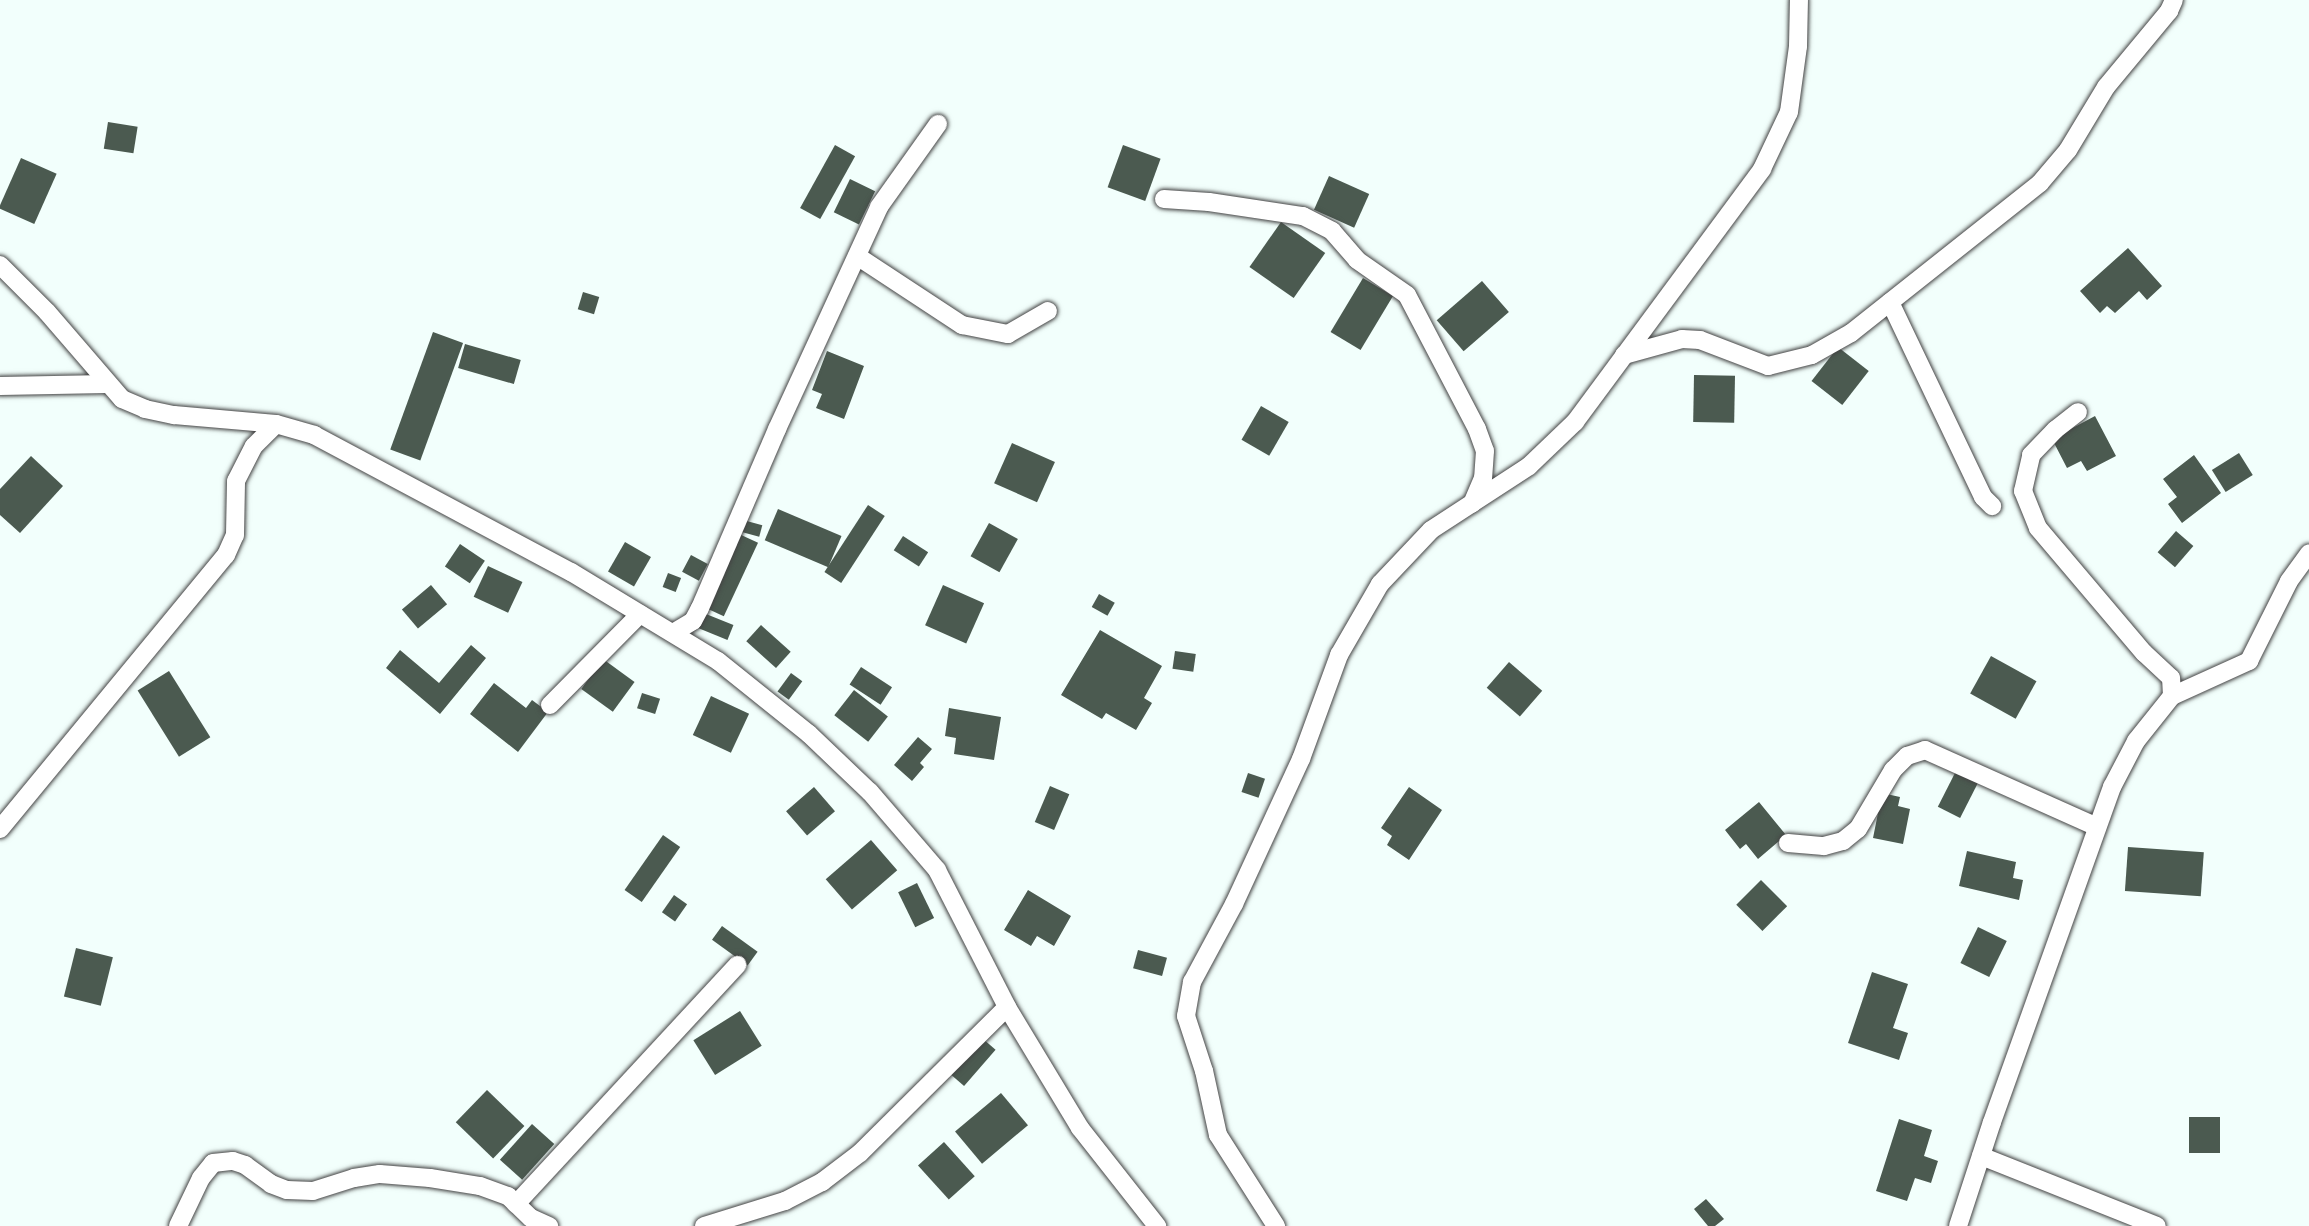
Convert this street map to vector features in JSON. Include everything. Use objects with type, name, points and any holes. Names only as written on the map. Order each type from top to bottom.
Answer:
[{"type":"street","points":[[1276,1226],[1218,1135],[1204,1071],[1186,1016],[1192,982],[1234,904],[1301,759],[1339,655],[1380,584],[1431,530],[1529,466],[1567,429],[1762,169],[1789,112],[1798,46],[1799,0]]},
{"type":"street","points":[[1624,355],[1682,339],[1700,340],[1768,366],[1812,355],[1851,333],[2040,183],[2068,150],[2106,87],[2155,28],[2174,0]]},
{"type":"street","points":[[673,633],[693,621],[700,608],[772,440],[879,207],[938,124]]},
{"type":"street","points":[[1164,199],[1209,202],[1303,216],[1332,231],[1357,260],[1407,295],[1485,451],[1483,478],[1472,504]]},
{"type":"street","points":[[857,256],[962,325],[1008,334],[1048,310]]},
{"type":"street","points":[[0,265],[47,312],[122,399],[146,409],[174,415],[276,424],[314,435],[571,572],[673,633],[718,661],[800,726],[870,792],[938,870],[1007,1007],[1080,1128],[1157,1226]]},
{"type":"street","points":[[1890,302],[1983,497],[1992,506]]},
{"type":"street","points":[[0,387],[107,384]]},
{"type":"street","points":[[2078,412],[2055,430],[2031,455],[2023,491],[2038,528],[2144,653],[2171,678],[2172,696]]},
{"type":"street","points":[[0,829],[226,555],[235,534],[236,481],[254,446],[276,424]]},
{"type":"street","points":[[1958,1226],[2112,787],[2136,741],[2172,696],[2249,661],[2289,581],[2309,553]]},
{"type":"street","points":[[550,705],[640,614]]},
{"type":"street","points":[[1788,843],[1824,846],[1843,841],[1858,829],[1893,770],[1907,756],[1925,750],[2097,827]]},
{"type":"street","points":[[516,1204],[737,965]]},
{"type":"street","points":[[704,1226],[785,1201],[822,1182],[860,1152],[1007,1007]]},
{"type":"street","points":[[1981,1156],[2157,1226]]},
{"type":"street","points":[[178,1226],[207,1170],[213,1163],[233,1161],[245,1165],[271,1185],[287,1190],[313,1191],[354,1178],[380,1174],[430,1178],[480,1186],[508,1196],[531,1218],[549,1226]]},
{"type":"building","points":[[108,122],[138,127],[133,153],[104,149]]},
{"type":"building","points":[[835,145],[855,156],[820,219],[800,208]]},
{"type":"building","points":[[1123,145],[1161,159],[1145,201],[1108,187]]},
{"type":"building","points":[[21,158],[57,174],[34,224],[0,209]]},
{"type":"building","points":[[1329,176],[1369,194],[1354,228],[1314,210]]},
{"type":"building","points":[[850,179],[875,191],[859,225],[834,212]]},
{"type":"building","points":[[1281,222],[1325,253],[1294,298],[1249,267]]},
{"type":"building","points":[[2128,248],[2162,286],[2147,300],[2139,291],[2115,313],[2107,306],[2100,313],[2080,291]]},
{"type":"building","points":[[1363,278],[1393,296],[1361,350],[1331,332]]},
{"type":"building","points":[[1482,281],[1509,312],[1464,351],[1437,320]]},
{"type":"building","points":[[583,292],[599,297],[594,314],[578,309]]},
{"type":"building","points":[[433,332],[463,343],[420,460],[390,449]]},
{"type":"building","points":[[465,344],[521,360],[514,384],[458,368]]},
{"type":"building","points":[[1838,347],[1869,371],[1842,405],[1812,381]]},
{"type":"building","points":[[827,351],[864,366],[844,419],[816,408],[822,394],[812,390]]},
{"type":"building","points":[[1694,375],[1735,376],[1734,423],[1693,422]]},
{"type":"building","points":[[1261,406],[1289,422],[1269,456],[1242,440]]},
{"type":"building","points":[[2095,416],[2116,456],[2087,471],[2081,461],[2067,468],[2052,439]]},
{"type":"building","points":[[1012,443],[1055,462],[1037,502],[994,483]]},
{"type":"building","points":[[2239,453],[2253,475],[2226,492],[2212,470]]},
{"type":"building","points":[[2194,455],[2221,493],[2182,523],[2168,504],[2177,497],[2163,479]]},
{"type":"building","points":[[31,456],[63,486],[20,533],[0,515],[0,489]]},
{"type":"building","points":[[868,505],[885,516],[841,583],[824,572]]},
{"type":"building","points":[[778,509],[842,536],[828,567],[765,540]]},
{"type":"building","points":[[743,520],[762,525],[759,537],[740,532]]},
{"type":"building","points":[[989,523],[1018,539],[999,572],[971,556]]},
{"type":"building","points":[[2176,531],[2193,546],[2175,567],[2158,552]]},
{"type":"building","points":[[739,534],[758,543],[724,616],[705,607]]},
{"type":"building","points":[[903,536],[928,552],[919,567],[894,550]]},
{"type":"building","points":[[625,542],[651,557],[634,586],[608,571]]},
{"type":"building","points":[[460,544],[485,561],[470,583],[445,566]]},
{"type":"building","points":[[691,555],[708,564],[699,581],[682,572]]},
{"type":"building","points":[[488,566],[522,582],[508,613],[474,597]]},
{"type":"building","points":[[668,573],[681,578],[676,592],[663,587]]},
{"type":"building","points":[[431,585],[447,604],[418,629],[402,609]]},
{"type":"building","points":[[943,585],[984,603],[966,643],[925,625]]},
{"type":"building","points":[[1099,594],[1115,603],[1107,616],[1092,607]]},
{"type":"building","points":[[701,612],[733,625],[727,640],[695,627]]},
{"type":"building","points":[[761,625],[791,652],[776,668],[746,641]]},
{"type":"building","points":[[1100,630],[1162,666],[1144,698],[1152,703],[1136,730],[1106,713],[1102,719],[1061,695]]},
{"type":"building","points":[[471,645],[486,658],[440,714],[386,668],[400,650],[439,683]]},
{"type":"building","points":[[1175,651],[1196,654],[1193,672],[1172,669]]},
{"type":"building","points":[[1991,656],[2036,681],[2016,719],[1970,694]]},
{"type":"building","points":[[603,659],[635,682],[613,712],[581,689]]},
{"type":"building","points":[[1509,662],[1542,691],[1520,717],[1487,688]]},
{"type":"building","points":[[861,667],[892,687],[881,705],[850,685]]},
{"type":"building","points":[[169,671],[210,737],[179,757],[138,691]]},
{"type":"building","points":[[791,673],[802,681],[789,700],[777,692]]},
{"type":"building","points":[[494,683],[526,708],[532,700],[548,712],[518,752],[470,714]]},
{"type":"building","points":[[854,690],[888,716],[868,742],[834,715]]},
{"type":"building","points":[[642,693],[660,699],[655,714],[637,708]]},
{"type":"building","points":[[711,696],[749,714],[731,753],[693,735]]},
{"type":"building","points":[[949,708],[1001,717],[994,760],[954,754],[956,738],[945,736]]},
{"type":"building","points":[[918,737],[932,749],[920,763],[924,767],[912,781],[894,765]]},
{"type":"building","points":[[1956,771],[1978,782],[1960,818],[1938,807]]},
{"type":"building","points":[[1248,773],[1265,779],[1259,798],[1241,792]]},
{"type":"building","points":[[1050,786],[1069,794],[1054,830],[1035,822]]},
{"type":"building","points":[[814,787],[835,811],[807,835],[786,811]]},
{"type":"building","points":[[1409,787],[1442,810],[1409,860],[1387,845],[1392,836],[1381,828]]},
{"type":"building","points":[[1882,793],[1900,797],[1898,806],[1910,809],[1903,844],[1873,838]]},
{"type":"building","points":[[1759,802],[1786,835],[1758,859],[1746,844],[1740,849],[1725,830]]},
{"type":"building","points":[[663,835],[680,847],[642,902],[625,890]]},
{"type":"building","points":[[871,840],[897,870],[852,910],[826,879]]},
{"type":"building","points":[[2128,847],[2204,852],[2201,896],[2125,891]]},
{"type":"building","points":[[1967,851],[2016,862],[2013,878],[2023,880],[2019,900],[1959,886]]},
{"type":"building","points":[[1761,880],[1787,906],[1762,931],[1736,905]]},
{"type":"building","points":[[917,883],[934,918],[915,927],[898,892]]},
{"type":"building","points":[[1028,890],[1071,916],[1054,946],[1037,936],[1031,946],[1004,930]]},
{"type":"building","points":[[674,895],[687,904],[675,921],[662,912]]},
{"type":"building","points":[[722,926],[758,952],[748,966],[712,940]]},
{"type":"building","points":[[1978,927],[2007,941],[1989,977],[1960,963]]},
{"type":"building","points":[[76,948],[113,957],[101,1006],[64,997]]},
{"type":"building","points":[[1138,950],[1167,958],[1162,976],[1133,968]]},
{"type":"building","points":[[1872,972],[1908,984],[1893,1028],[1908,1033],[1899,1060],[1848,1043]]},
{"type":"building","points":[[740,1011],[762,1046],[715,1075],[693,1040]]},
{"type":"building","points":[[982,1038],[996,1050],[964,1086],[951,1074]]},
{"type":"building","points":[[487,1090],[524,1126],[493,1158],[456,1122]]},
{"type":"building","points":[[1001,1093],[1028,1125],[982,1164],[955,1132]]},
{"type":"building","points":[[2189,1117],[2220,1117],[2220,1153],[2189,1153]]},
{"type":"building","points":[[1899,1119],[1932,1130],[1924,1156],[1938,1161],[1931,1183],[1915,1178],[1907,1201],[1876,1191]]},
{"type":"building","points":[[532,1124],[554,1144],[522,1180],[500,1160]]},
{"type":"building","points":[[944,1142],[975,1176],[949,1200],[918,1165]]},
{"type":"building","points":[[1706,1199],[1724,1219],[1715,1226],[1708,1226],[1694,1209]]}]
